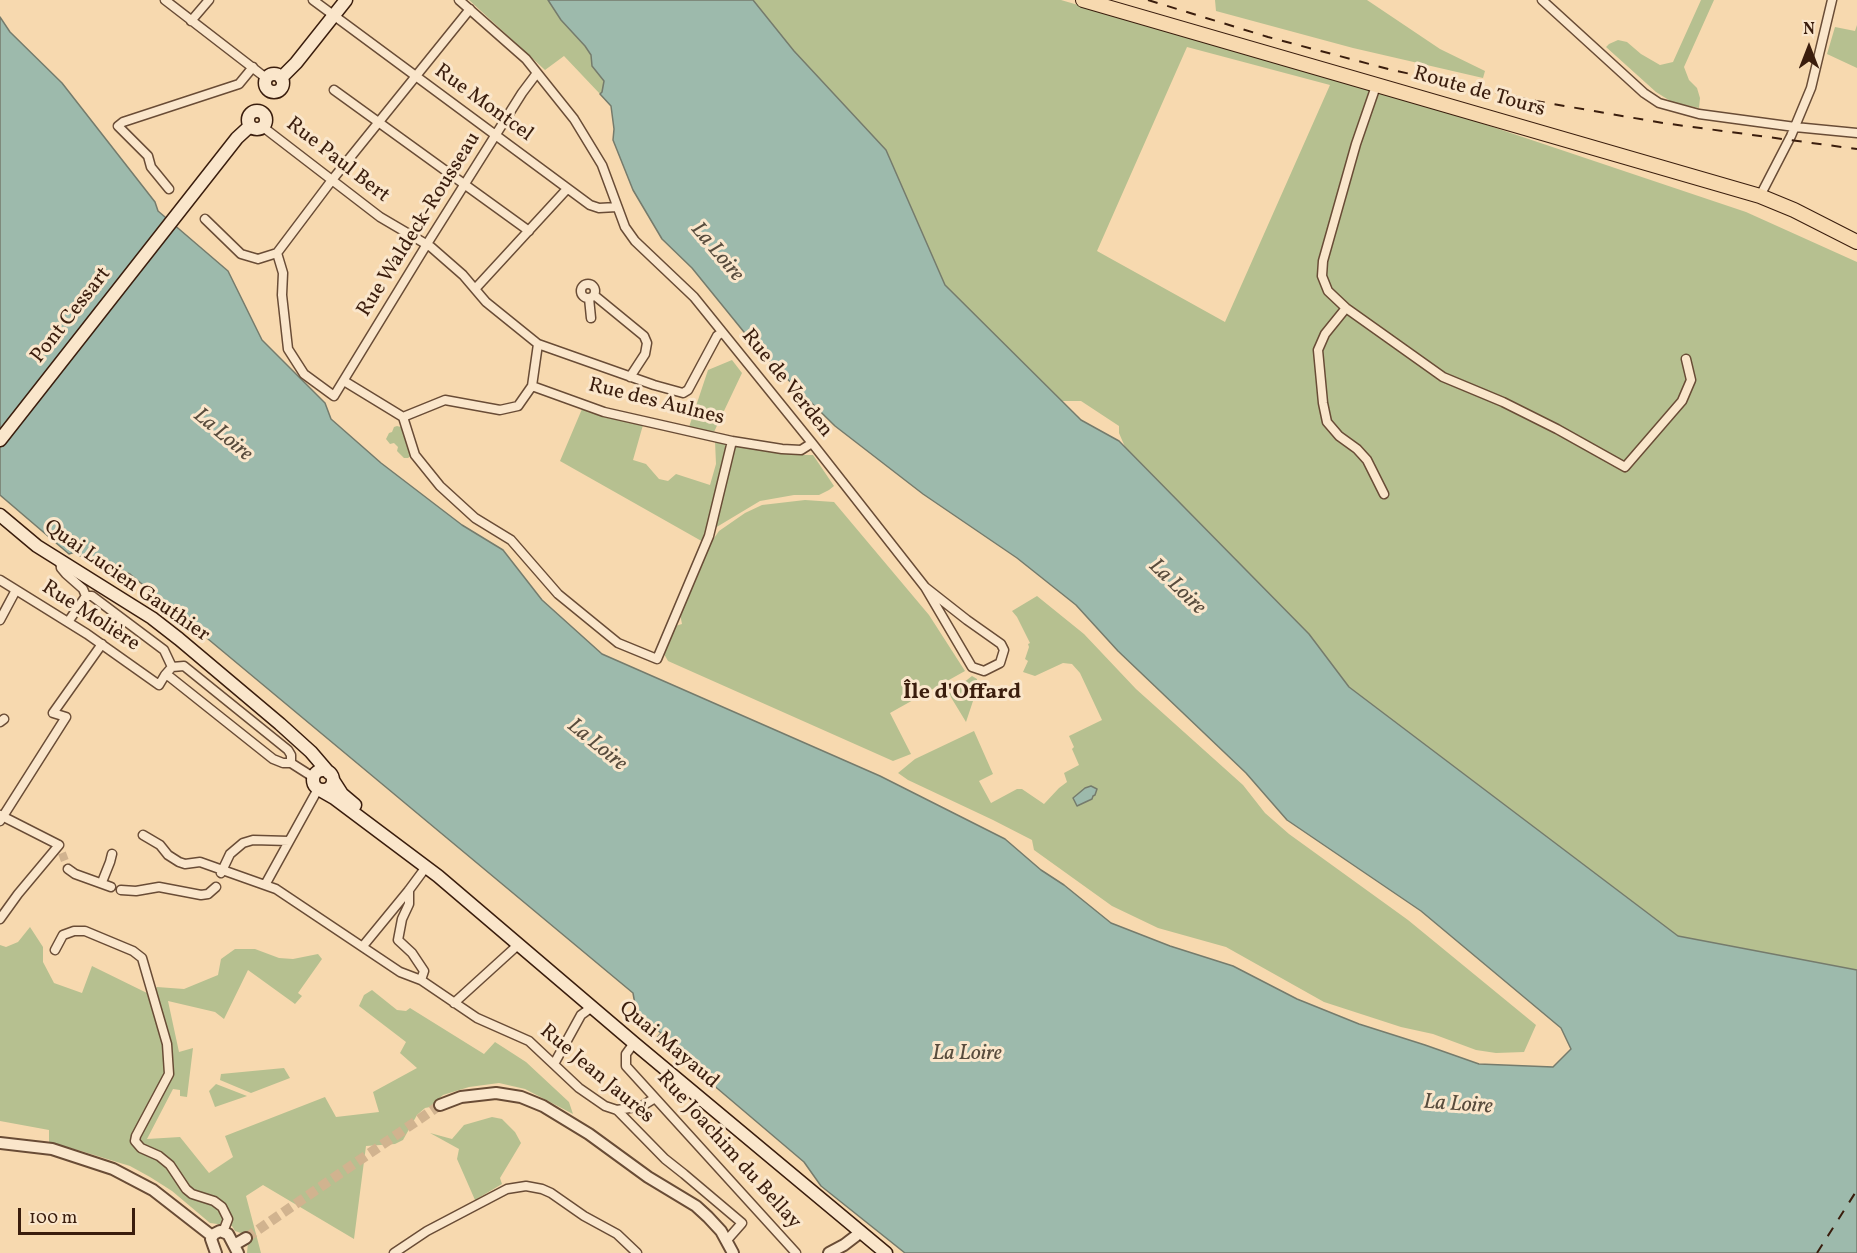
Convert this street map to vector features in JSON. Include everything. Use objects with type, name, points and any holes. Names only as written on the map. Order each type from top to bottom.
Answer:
[{"type":"main road","points":[[281,78],[296,63],[346,0]]},
{"type":"main road","name":"Route de Tours","points":[[1083,0],[1760,196],[1794,210],[1857,242]]},
{"type":"main road","points":[[274,74],[281,78],[283,84],[280,90],[270,92],[264,84],[266,78],[274,74]]},
{"type":"main road","points":[[261,112],[270,92]]},
{"type":"main road","points":[[255,111],[261,112],[266,119],[264,127],[257,130],[250,126],[248,121],[250,115],[255,111]]},
{"type":"main road","name":"Pont Cessart","points":[[0,440],[237,138],[250,126]]},
{"type":"main road","name":"Quai Lucien Gauthier","points":[[0,515],[37,546],[152,618],[311,752],[331,776]]},
{"type":"main road","points":[[311,752],[317,782]]},
{"type":"main road","points":[[320,771],[331,776],[329,788],[317,782],[320,771]]},
{"type":"main road","name":"Quai Mayaud","points":[[331,776],[342,794],[426,867],[886,1253]]},
{"type":"main road","name":"Quai Mayaud","points":[[317,782],[334,798],[426,867]]},
{"type":"street","points":[[165,0],[266,78]]},
{"type":"street","points":[[191,21],[208,0]]},
{"type":"street","name":"Rue Montcel","points":[[313,0],[590,205],[599,208],[616,207]]},
{"type":"street","name":"Rue de Verden","points":[[459,0],[526,59],[574,119],[602,165],[616,207],[625,227],[635,241],[694,297],[925,587]]},
{"type":"street","points":[[1542,0],[1659,104],[1699,114],[1857,133]]},
{"type":"street","points":[[1760,196],[1795,127],[1811,88],[1832,0]]},
{"type":"street","points":[[206,219],[241,254],[258,259],[277,253],[332,180],[470,9]]},
{"type":"street","points":[[169,189],[151,167],[148,156],[118,126],[123,122],[238,84],[253,67]]},
{"type":"street","name":"Rue Waldeck-Rousseau","points":[[277,253],[283,273],[282,295],[288,349],[304,374],[334,396],[464,185],[537,73]]},
{"type":"street","points":[[1376,86],[1356,144],[1323,261],[1322,276],[1328,291],[1346,309],[1443,377],[1503,402],[1625,467],[1682,401],[1691,380],[1686,358]]},
{"type":"street","points":[[334,90],[529,231]]},
{"type":"street","name":"Rue Paul Bert","points":[[264,127],[380,218],[427,244],[463,275],[486,302],[538,344],[678,393],[688,390],[717,336],[721,333]]},
{"type":"street","points":[[475,289],[567,189]]},
{"type":"street","points":[[591,318],[591,297],[644,336],[647,343],[645,354],[630,377]]},
{"type":"street","points":[[1346,309],[1325,334],[1318,350],[1323,403],[1327,422],[1339,436],[1357,449],[1367,460],[1384,494]]},
{"type":"street","points":[[403,417],[445,400],[500,410],[518,406],[532,386],[538,344]]},
{"type":"street","points":[[344,381],[403,417],[415,455],[440,486],[475,518],[511,540],[558,594],[618,643],[657,659],[710,536],[732,441]]},
{"type":"street","name":"Rue des Aulnes","points":[[532,386],[604,412],[732,441],[801,450],[812,443]]},
{"type":"street","points":[[60,560],[61,568],[83,589],[86,596]]},
{"type":"street","name":"Rue Molière","points":[[0,580],[102,644],[159,685],[165,675]]},
{"type":"street","points":[[925,587],[1001,644],[1004,650],[1000,663],[984,670],[972,667],[925,587]]},
{"type":"street","points":[[0,620],[16,590]]},
{"type":"street","points":[[68,622],[86,596]]},
{"type":"street","points":[[86,596],[92,596],[164,650],[172,667]]},
{"type":"street","points":[[0,919],[18,894],[60,849],[1,818],[66,717],[53,712],[102,644]]},
{"type":"street","points":[[265,885],[317,782],[291,763],[273,759],[176,680],[165,675],[172,667],[184,666],[288,750],[291,763]]},
{"type":"street","name":"Rue Jean Jaurès","points":[[143,835],[160,845],[168,855],[179,862],[185,864],[200,862],[222,872],[276,889],[400,972],[421,980],[477,1018],[529,1041],[579,1088],[605,1106],[617,1110],[665,1159],[742,1223],[726,1240]]},
{"type":"street","points":[[222,872],[230,854],[243,843],[254,840],[289,841]]},
{"type":"street","points":[[102,882],[112,854]]},
{"type":"street","points":[[363,946],[426,867]]},
{"type":"street","points":[[68,869],[75,874],[111,886]]},
{"type":"street","points":[[121,890],[136,891],[159,887],[201,895],[208,894],[216,887]]},
{"type":"street","points":[[409,890],[409,904],[402,919],[398,940],[412,953],[424,971],[421,980]]},
{"type":"street","points":[[55,950],[63,935],[74,931],[85,931],[134,951],[142,958],[167,1044],[169,1074],[135,1141],[141,1148],[159,1156],[170,1165],[192,1194],[214,1201],[222,1207],[228,1219],[223,1232]]},
{"type":"street","points":[[454,1003],[519,944]]},
{"type":"street","points":[[554,1064],[581,1016],[592,1007]]},
{"type":"street","name":"Rue Joachim du Bellay","points":[[634,1043],[626,1054],[626,1066],[796,1253]]},
{"type":"street","points":[[440,1105],[461,1097],[496,1093],[521,1097],[543,1106],[589,1134],[648,1177],[696,1206],[714,1223],[733,1253]]},
{"type":"street","points":[[617,1110],[642,1106],[655,1098]]},
{"type":"street","points":[[0,1143],[52,1149],[113,1169],[153,1190],[212,1236]]},
{"type":"street","points":[[394,1253],[427,1232],[507,1189],[526,1186],[551,1193],[584,1216],[617,1234],[637,1253]]},
{"type":"street","points":[[216,1253],[210,1241],[217,1232],[228,1234],[236,1249],[246,1238]]},
{"type":"street","points":[[829,1253],[861,1232]]},
{"type":"green space","points":[[469,0],[548,0],[561,20],[591,55],[592,66],[604,81],[602,93],[600,94],[564,56],[545,70]]},
{"type":"green space","points":[[753,0],[1061,0],[1478,122],[1746,212],[1857,262],[1857,970],[1678,936],[1349,687],[1309,634],[1125,447],[1119,433],[1119,426],[1081,401],[1062,401],[945,285],[886,150],[794,51]],"holes":[[[1187,47],[1330,85],[1225,322],[1097,251]]]},
{"type":"green space","points":[[1215,0],[1367,0],[1440,49],[1485,71],[1483,78],[1353,48],[1216,11]]},
{"type":"green space","points":[[1701,0],[1714,0],[1684,67],[1689,80],[1697,88],[1700,98],[1699,108],[1672,102],[1656,92],[1606,47],[1618,40],[1627,42],[1641,54],[1660,65],[1673,62]]},
{"type":"green space","points":[[1857,25],[1857,68],[1827,54],[1835,27],[1855,31]]},
{"type":"green space","points":[[732,360],[742,373],[714,432],[689,427],[708,370]]},
{"type":"green space","points":[[582,409],[643,425],[633,460],[646,464],[659,479],[668,481],[676,474],[710,485],[716,464],[715,441],[727,444],[705,543],[560,461]]},
{"type":"green space","points":[[397,426],[401,427],[412,455],[408,458],[404,458],[397,451],[398,447],[394,443],[390,444],[386,439]]},
{"type":"green space","points":[[736,447],[813,455],[834,486],[819,495],[794,495],[760,501],[715,528],[732,453]]},
{"type":"green space","points":[[805,500],[834,502],[929,615],[965,671],[890,713],[911,754],[893,761],[668,661],[664,654],[675,626],[682,624],[680,614],[710,544],[719,531],[745,513],[762,505]]},
{"type":"green space","points":[[1037,596],[1084,634],[1136,689],[1243,785],[1265,813],[1289,834],[1408,920],[1536,1025],[1524,1052],[1496,1053],[1476,1050],[1433,1034],[1401,1027],[1324,1002],[1226,947],[1158,928],[1112,906],[1034,850],[1032,840],[898,773],[915,759],[974,731],[993,774],[979,781],[991,803],[1017,789],[1022,789],[1044,804],[1067,782],[1064,773],[1079,765],[1069,736],[1102,720],[1080,673],[1072,664],[1063,663],[1035,676],[1023,672],[1028,661],[1025,659],[1030,643],[1012,611]]},
{"type":"green space","points":[[972,676],[977,679],[977,689],[966,722],[949,694]]},
{"type":"green space","points":[[30,927],[43,947],[43,962],[54,983],[82,993],[92,966],[149,994],[157,987],[184,989],[218,975],[221,959],[235,949],[255,949],[279,958],[293,959],[318,954],[322,959],[298,993],[302,996],[295,1004],[248,970],[224,1019],[215,1012],[168,1001],[179,1052],[193,1048],[187,1097],[180,1096],[180,1090],[173,1089],[147,1139],[180,1137],[209,1173],[233,1157],[225,1136],[325,1097],[336,1117],[379,1112],[373,1092],[417,1068],[400,1053],[406,1042],[359,1006],[364,995],[372,990],[397,1010],[406,1011],[410,1008],[484,1054],[495,1042],[526,1062],[569,1102],[573,1114],[525,1089],[499,1083],[469,1087],[443,1095],[417,1115],[403,1140],[395,1144],[366,1146],[354,1239],[263,1185],[246,1196],[261,1253],[247,1253],[248,1242],[244,1234],[235,1231],[232,1226],[210,1223],[172,1191],[130,1166],[49,1142],[49,1130],[0,1121],[0,945],[6,947],[18,942]]},
{"type":"green space","points":[[284,1068],[290,1078],[251,1093],[220,1080],[221,1074]]},
{"type":"green space","points":[[216,1084],[247,1096],[215,1107],[209,1091]]},
{"type":"green space","points":[[492,1117],[502,1119],[515,1132],[521,1143],[500,1178],[502,1184],[475,1200],[457,1159],[459,1149],[430,1133],[452,1139],[464,1125]]},
{"type":"water","name":"La Loire","points":[[548,0],[753,0],[794,51],[886,150],[945,285],[1081,420],[1119,441],[1309,634],[1349,687],[1678,936],[1857,970],[1857,1253],[905,1253],[821,1186],[804,1162],[685,1061],[654,1041],[661,1033],[637,1016],[633,993],[130,574],[120,570],[107,570],[90,556],[80,556],[75,552],[69,554],[0,495],[0,17],[10,32],[62,83],[155,202],[158,211],[228,271],[262,340],[325,403],[331,419],[381,463],[462,525],[503,550],[542,600],[602,654],[880,776],[1005,839],[1041,870],[1064,885],[1111,923],[1170,946],[1233,966],[1297,999],[1359,1024],[1479,1064],[1553,1067],[1571,1049],[1561,1028],[1421,911],[1287,820],[1246,773],[1118,651],[1076,605],[1017,558],[923,494],[835,426],[761,353],[692,268],[662,239],[633,190],[613,140],[611,106],[600,94],[604,81],[592,66],[591,55],[585,46],[561,20]]},
{"type":"water","points":[[1091,786],[1097,789],[1095,795],[1092,799],[1077,806],[1073,798]]},
{"type":"tunnel","points":[[62,853],[68,869]]},
{"type":"tunnel","points":[[246,1238],[440,1105]]},
{"type":"railway","points":[[1148,0],[1268,37],[1392,70],[1536,101],[1663,123],[1857,149]]},
{"type":"railway","points":[[1817,1253],[1857,1190]]},
{"type":"district","name":"Île d'Offard","points":[[962,694]]}]
